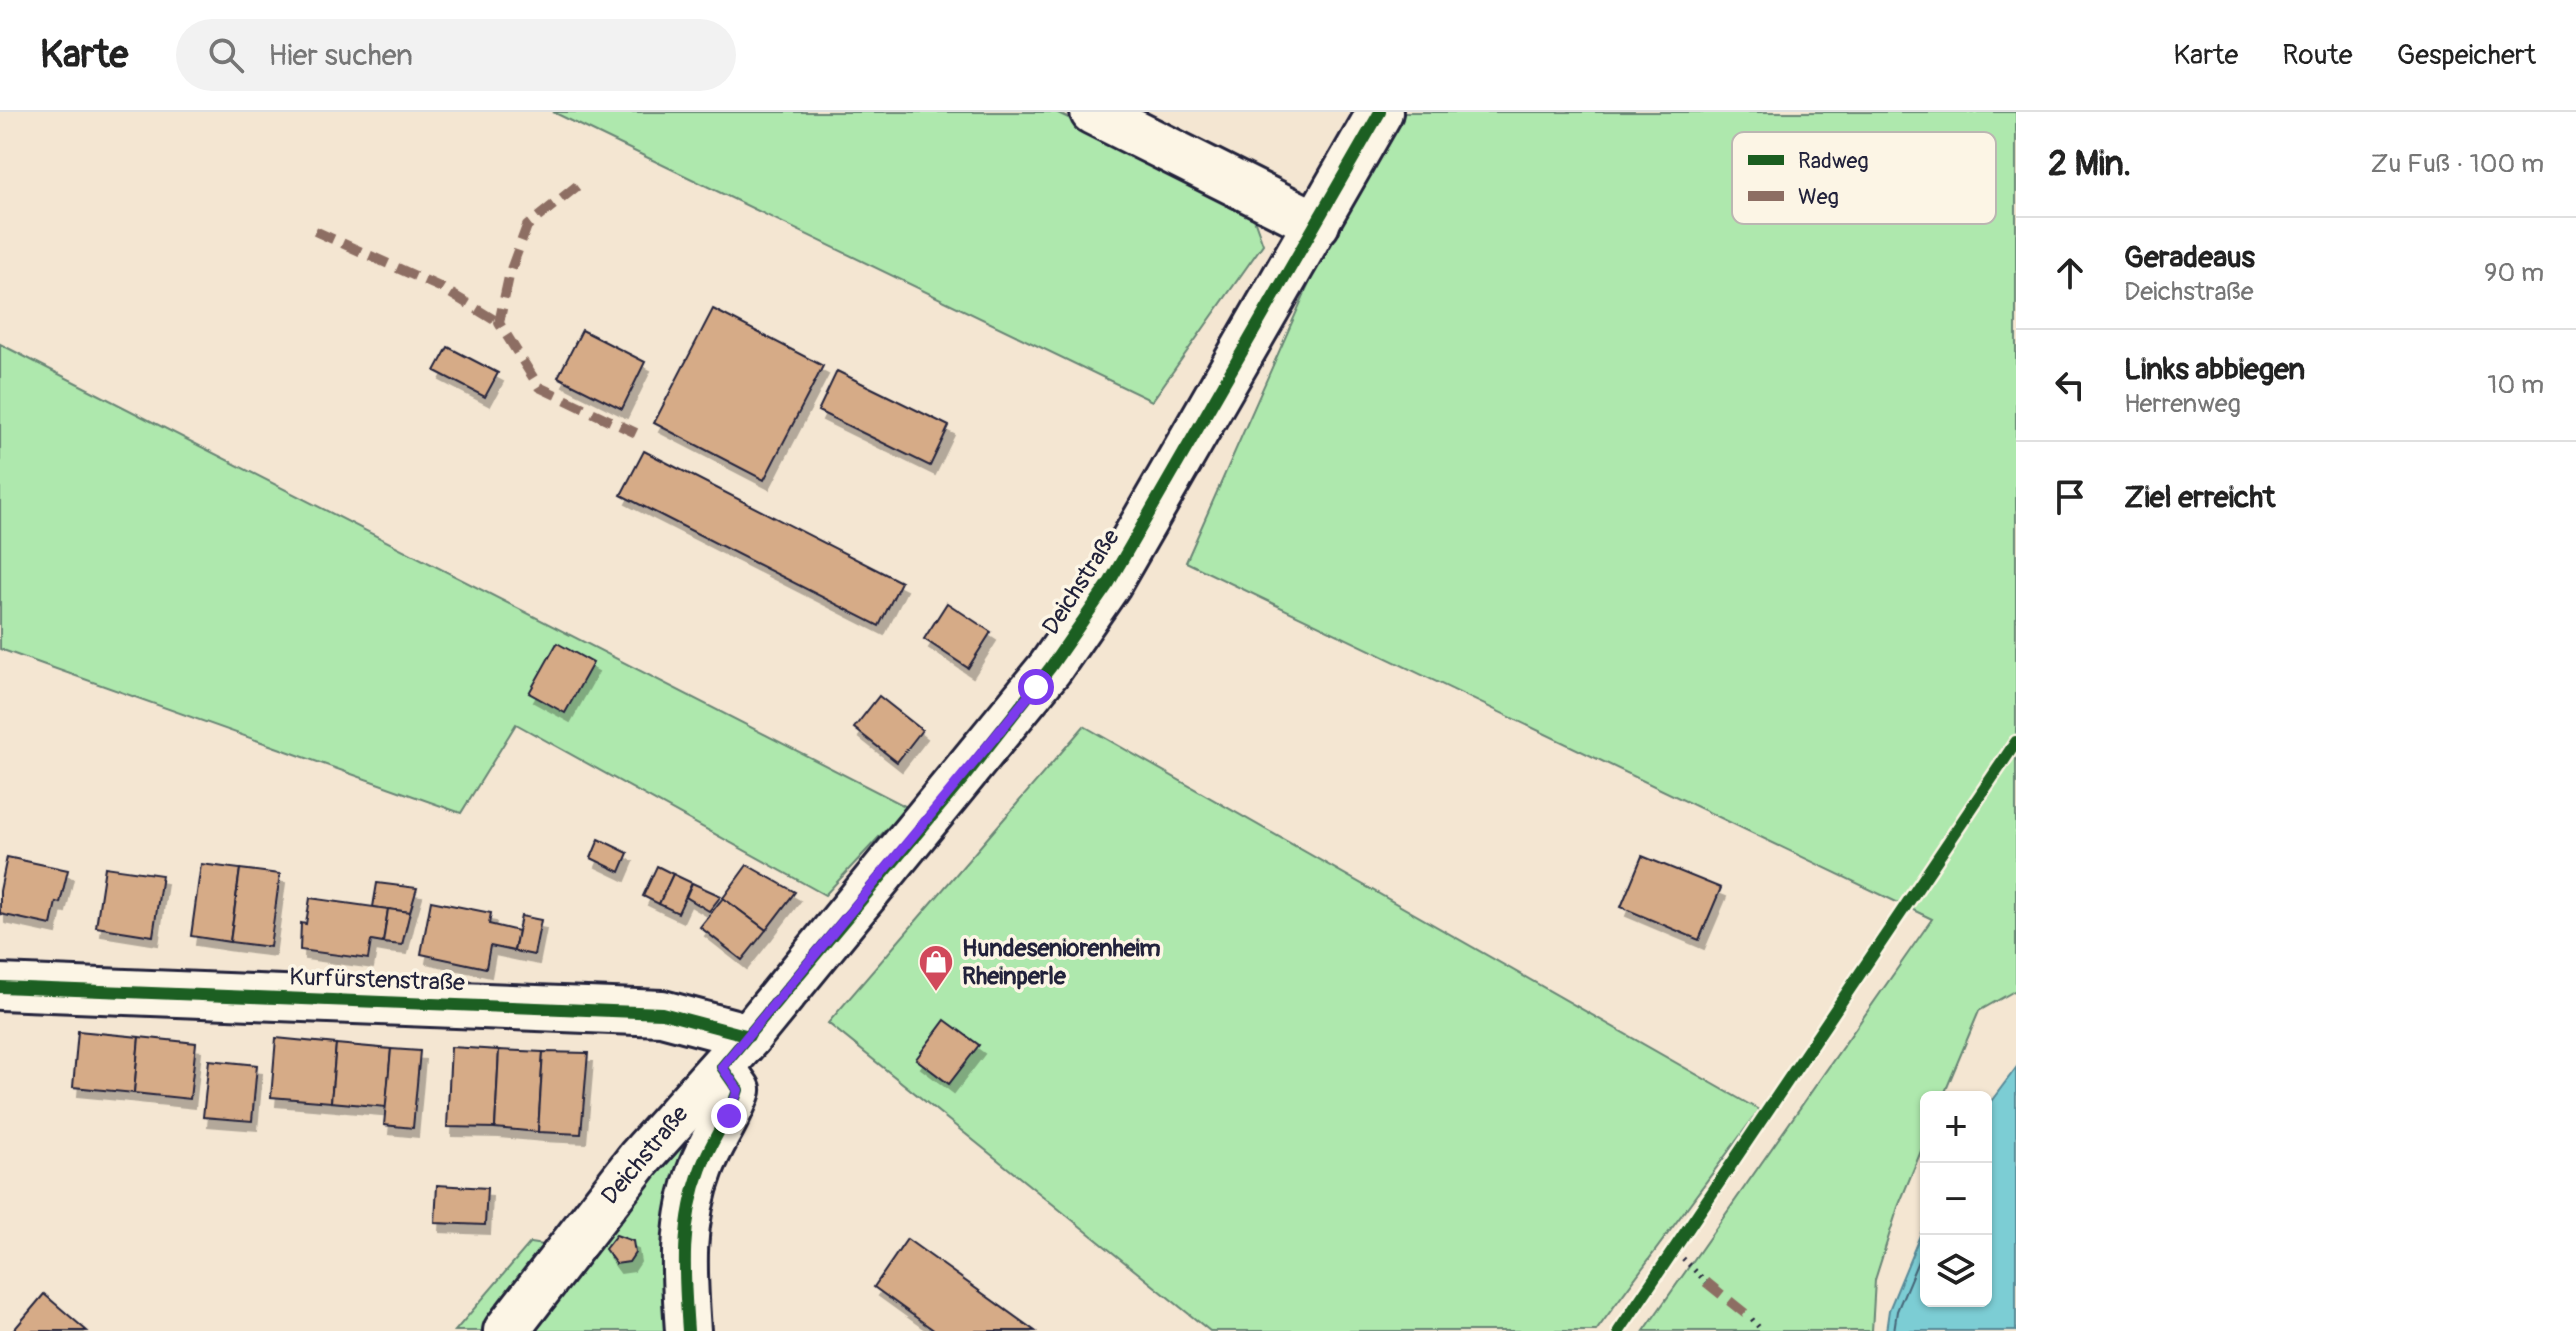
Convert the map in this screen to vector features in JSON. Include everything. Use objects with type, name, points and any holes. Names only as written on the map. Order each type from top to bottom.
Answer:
[{"type":"street","points":[[1093,112],[1317,224]]},
{"type":"street","name":"Deichstraße","points":[[506,1331],[639,1159],[736,1051],[963,779],[1059,656],[1109,583],[1380,112]]},
{"type":"street","name":"Kurfürstenstraße","points":[[0,987],[662,1013],[736,1051]]},
{"type":"street","points":[[688,1331],[683,1253],[688,1206],[702,1164],[729,1116],[738,1090],[736,1051]]},
{"type":"path","points":[[1672,1247],[1706,1282]]},
{"type":"path","points":[[1752,1319],[1762,1331]]},
{"type":"green space","points":[[553,112],[1056,112],[1249,205],[1263,244],[1152,401]]},
{"type":"green space","points":[[1398,112],[2016,112],[2016,990],[1979,1011],[1946,1091],[1920,1091],[1920,1154],[1898,1207],[1875,1280],[1872,1331],[1644,1331],[1932,919],[1186,562],[1335,225]]},
{"type":"green space","points":[[0,344],[907,807],[825,895],[516,724],[461,813],[0,649]]},
{"type":"green space","points":[[1084,726],[1759,1110],[1596,1331],[1210,1331],[828,1023]]},
{"type":"green space","points":[[709,1098],[675,1331],[523,1331]]},
{"type":"green space","points":[[530,1243],[543,1245],[487,1331],[455,1331]]},
{"type":"water","points":[[2016,1068],[2016,1331],[1886,1331],[1889,1310],[1920,1235],[1920,1307],[1992,1307],[1992,1100]]},
{"type":"building","points":[[713,309],[823,366],[764,480],[654,423]]},
{"type":"building","points":[[582,330],[645,362],[622,409],[558,377]]},
{"type":"building","points":[[448,347],[498,373],[485,397],[435,371]]},
{"type":"building","points":[[837,371],[949,426],[930,466],[818,411]]},
{"type":"building","points":[[644,451],[901,582],[879,626],[621,495]]},
{"type":"building","points":[[947,603],[991,632],[968,668],[924,639]]},
{"type":"building","points":[[557,643],[593,663],[565,713],[529,693]]},
{"type":"building","points":[[879,696],[922,730],[897,762],[854,728]]},
{"type":"building","points":[[599,839],[628,853],[620,872],[591,858]]},
{"type":"building","points":[[1642,856],[1721,888],[1699,940],[1621,907]]},
{"type":"building","points":[[7,857],[68,870],[51,925],[0,914],[0,891]]},
{"type":"building","points":[[201,864],[240,869],[230,942],[191,936]]},
{"type":"building","points":[[747,865],[795,892],[766,930],[723,898]]},
{"type":"building","points":[[657,866],[673,874],[659,904],[643,896]]},
{"type":"building","points":[[105,867],[162,875],[153,936],[96,927]]},
{"type":"building","points":[[240,869],[280,874],[270,947],[230,942]]},
{"type":"building","points":[[673,874],[692,883],[678,913],[659,904]]},
{"type":"building","points":[[377,883],[417,888],[410,912],[373,907]]},
{"type":"building","points":[[692,883],[721,896],[709,911],[686,897]]},
{"type":"building","points":[[310,898],[388,909],[383,943],[371,941],[368,959],[300,950],[301,923],[306,924]]},
{"type":"building","points":[[723,898],[766,930],[742,960],[700,927]]},
{"type":"building","points":[[431,901],[491,913],[489,924],[518,931],[514,951],[490,946],[486,968],[421,954]]},
{"type":"building","points":[[388,909],[410,912],[402,945],[383,943]]},
{"type":"building","points":[[521,916],[541,920],[534,955],[514,951]]},
{"type":"building","points":[[945,1020],[979,1045],[949,1084],[916,1059]]},
{"type":"building","points":[[78,1031],[139,1037],[134,1093],[73,1087]]},
{"type":"building","points":[[139,1037],[196,1043],[190,1099],[134,1093]]},
{"type":"building","points":[[276,1038],[336,1044],[331,1102],[271,1097]]},
{"type":"building","points":[[336,1044],[391,1049],[386,1107],[331,1102]]},
{"type":"building","points":[[451,1047],[499,1050],[495,1128],[447,1127]]},
{"type":"building","points":[[391,1049],[420,1051],[413,1128],[384,1125]]},
{"type":"building","points":[[499,1050],[543,1052],[538,1132],[495,1128]]},
{"type":"building","points":[[543,1052],[588,1053],[581,1134],[538,1132]]},
{"type":"building","points":[[209,1060],[257,1065],[252,1121],[203,1117]]},
{"type":"building","points":[[437,1185],[487,1188],[485,1225],[435,1223]]},
{"type":"building","points":[[616,1235],[633,1241],[635,1253],[629,1262],[616,1264],[605,1249]]},
{"type":"building","points":[[907,1239],[1035,1331],[935,1331],[874,1287]]},
{"type":"building","points":[[44,1294],[87,1331],[13,1331]]},
{"type":"marked path","points":[[577,186],[527,226],[510,272],[499,323],[539,387],[636,433]]},
{"type":"marked path","points":[[315,231],[442,288],[499,323]]},
{"type":"marked path","points":[[1706,1282],[1752,1319]]},
{"type":"cycle path","points":[[688,1331],[685,1269],[687,1228],[694,1188],[738,1090],[722,1067],[963,779],[1050,668],[1109,583],[1380,112]]},
{"type":"cycle path","points":[[1619,1331],[2016,742]]},
{"type":"cycle path","points":[[0,987],[662,1013],[749,1036]]},
{"type":"place","name":"Hundeseniorenheim Rheinperle","points":[[936,993]]},
{"type":"route","points":[[729,1116],[738,1090],[722,1067],[1036,687]]}]
